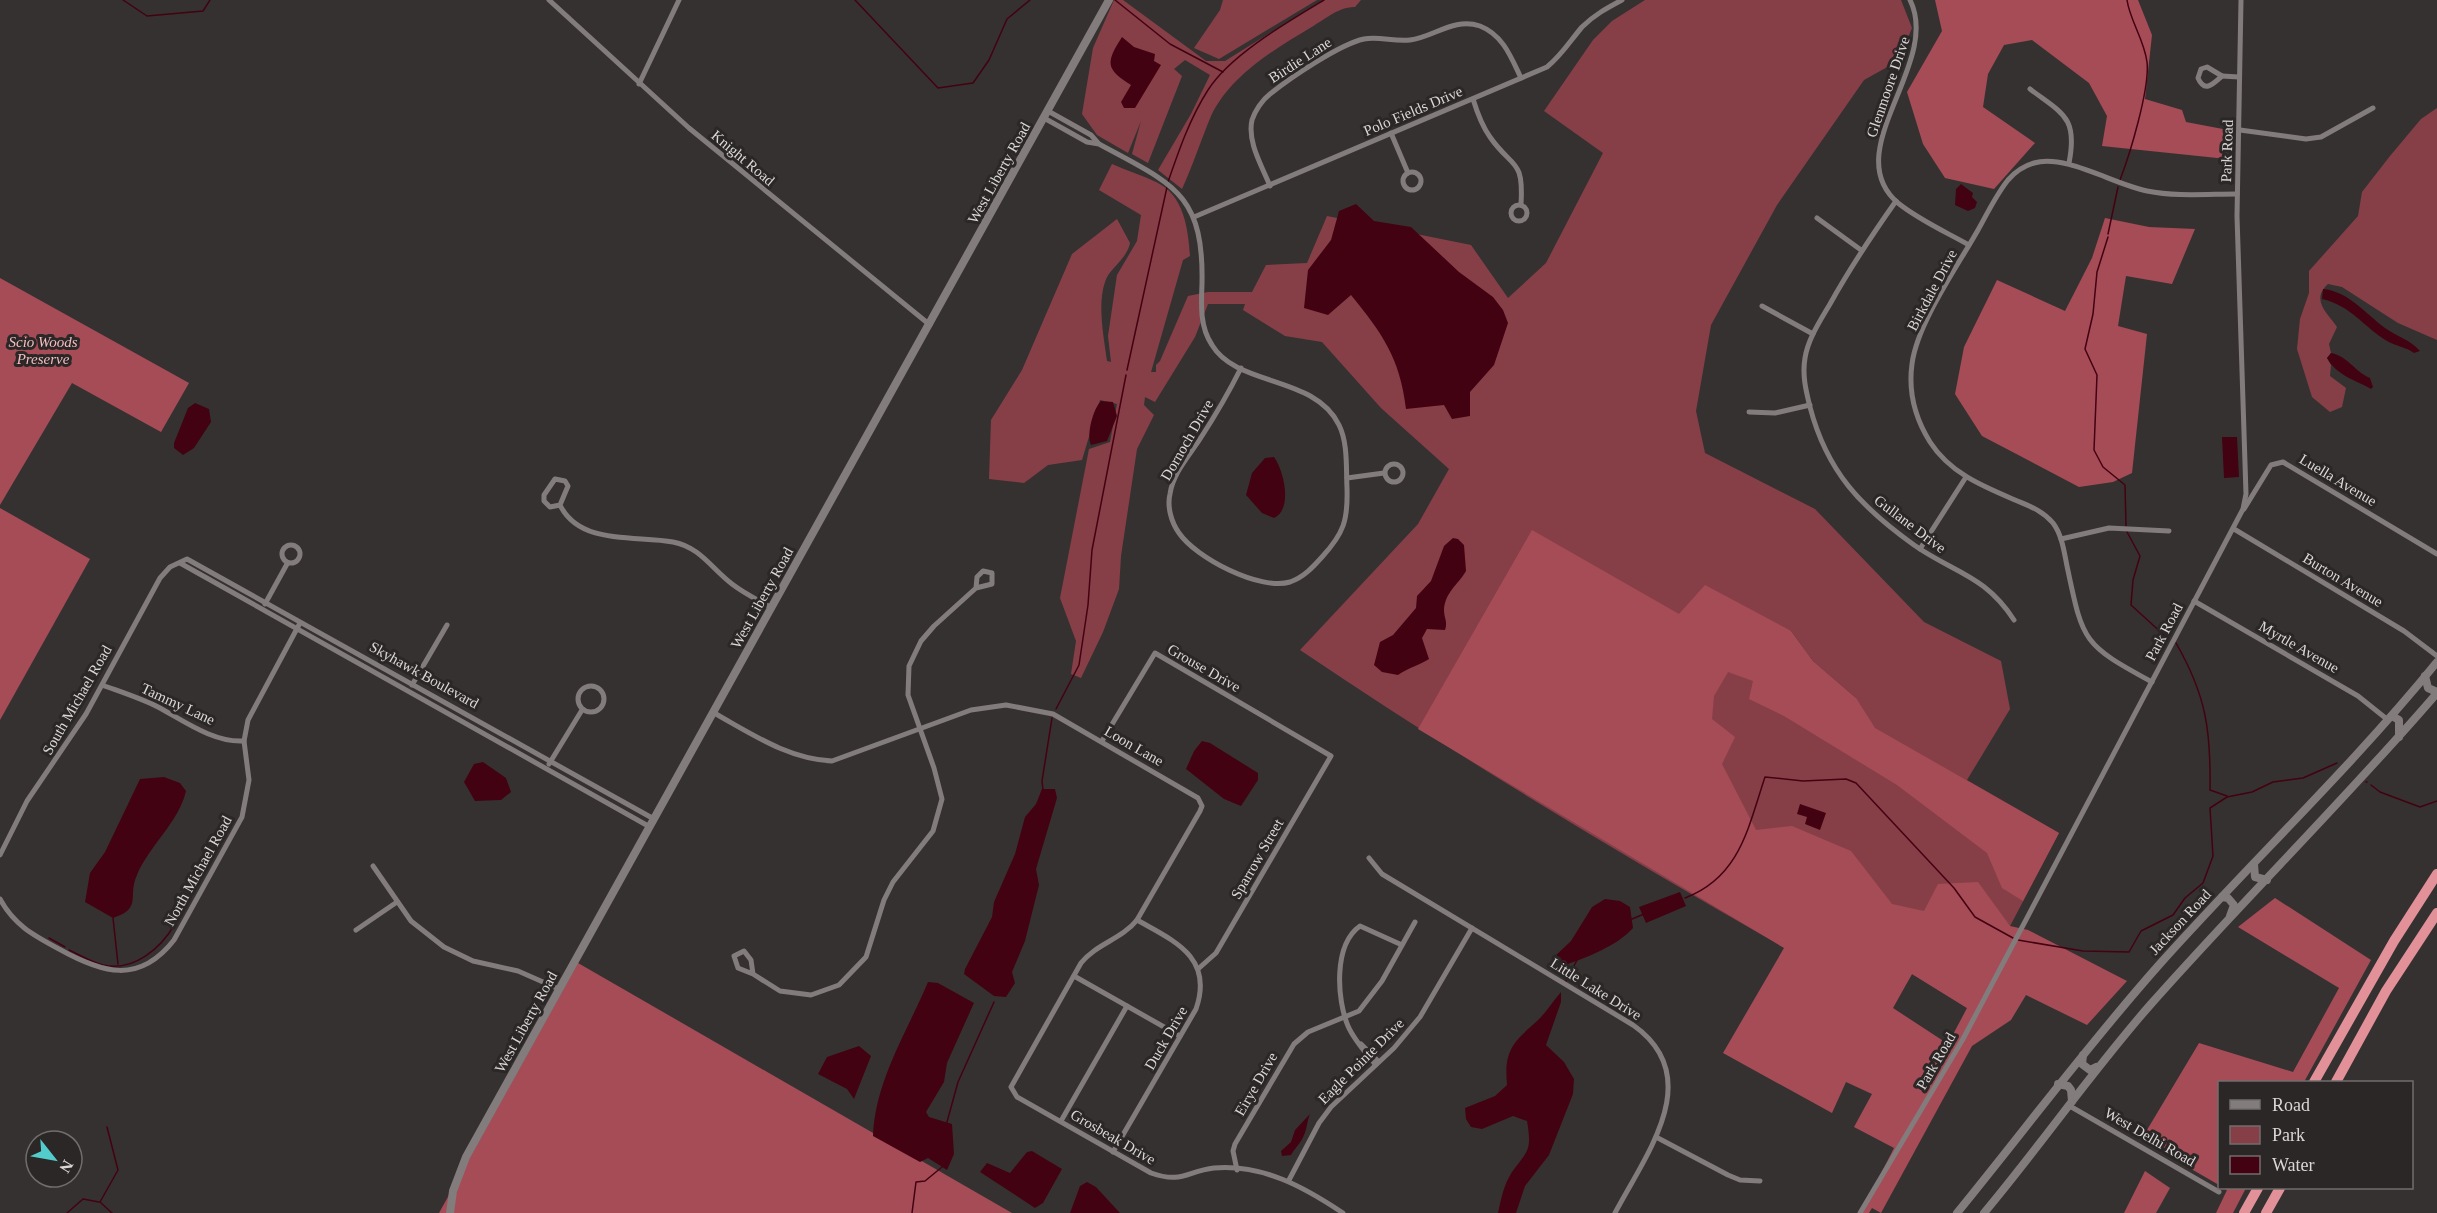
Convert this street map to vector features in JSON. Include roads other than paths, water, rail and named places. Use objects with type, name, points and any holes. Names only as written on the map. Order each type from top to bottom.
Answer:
[{"type":"highway","points":[[2315,1081],[2394,941],[2437,874]]},
{"type":"highway","points":[[2337,1081],[2386,991],[2437,913]]},
{"type":"highway","points":[[2244,1213],[2257,1189]]},
{"type":"highway","points":[[2266,1213],[2279,1189]]},
{"type":"main road","name":"West Liberty Road","points":[[450,1213],[453,1191],[466,1157],[1109,0]]},
{"type":"main road","name":"Jackson Road","points":[[1957,1213],[2084,1051],[2222,897],[2390,718],[2437,662]]},
{"type":"main road","points":[[1984,1213],[2100,1065],[2227,922],[2399,738],[2437,693],[2428,688],[2425,676]]},
{"type":"main road","points":[[2390,718],[2399,720],[2401,725],[2399,738]]},
{"type":"main road","points":[[2254,864],[2255,877],[2267,880]]},
{"type":"main road","points":[[2222,897],[2228,898],[2234,905],[2227,922]]},
{"type":"main road","points":[[2084,1051],[2082,1064],[2084,1068],[2090,1070],[2100,1065]]},
{"type":"main road","points":[[2058,1084],[2068,1086],[2072,1090],[2070,1103]]},
{"type":"street","name":"Knight Road","points":[[549,0],[639,84],[747,177],[930,325]]},
{"type":"street","points":[[639,84],[679,0]]},
{"type":"street","name":"Polo Fields Drive","points":[[1194,217],[1548,67],[1560,57],[1578,32],[1596,14],[1622,0]]},
{"type":"street","name":"Glenmoore Drive","points":[[1896,201],[1884,185],[1878,157],[1917,40],[1916,13],[1910,0]]},
{"type":"street","name":"Park Road","points":[[1860,1213],[1963,1039],[2194,601],[2234,530],[2243,509],[2247,494],[2237,194],[2241,0]]},
{"type":"street","name":"Birdie Lane","points":[[1270,186],[1255,150],[1251,133],[1252,121],[1259,107],[1268,95],[1346,45],[1365,39],[1409,40],[1442,27],[1465,24],[1478,26],[1495,35],[1507,48],[1521,78]]},
{"type":"street","points":[[2222,76],[2210,86],[2201,84],[2198,78],[2201,69],[2207,67],[2222,76],[2240,77]]},
{"type":"street","points":[[2030,89],[2062,111],[2069,122],[2073,143],[2069,163]]},
{"type":"street","points":[[1473,99],[1490,138],[1513,160],[1519,172],[1521,205]]},
{"type":"street","points":[[2240,130],[2306,139],[2321,137],[2373,108]]},
{"type":"street","name":"Dornoch Drive","points":[[1046,115],[1088,142],[1099,144],[1150,172],[1178,193],[1194,217],[1203,252],[1203,325],[1214,349],[1232,364],[1305,394],[1330,410],[1342,431],[1348,509],[1340,535],[1310,570],[1292,581],[1264,584],[1248,578],[1196,549],[1179,533],[1169,508],[1173,482],[1241,368]]},
{"type":"street","points":[[1391,133],[1408,173]]},
{"type":"street","name":"Birkdale Drive","points":[[2152,682],[2105,655],[2086,636],[2079,623],[2061,539],[2053,524],[2042,513],[1966,477],[1938,454],[1914,409],[1911,390],[1912,365],[1922,330],[2003,188],[2022,168],[2049,160],[2069,163],[2120,185],[2150,192],[2237,194]]},
{"type":"street","points":[[1896,201],[1970,245]]},
{"type":"street","name":"Gullane Drive","points":[[1896,201],[1861,250],[1813,333],[1805,357],[1804,375],[1816,430],[1839,476],[1872,512],[1937,561],[1981,582],[1995,595],[2013,620]]},
{"type":"street","points":[[1817,218],[1861,250]]},
{"type":"street","points":[[1762,306],[1813,333]]},
{"type":"street","points":[[1749,412],[1775,413],[1810,405]]},
{"type":"street","name":"Luella Avenue","points":[[2243,509],[2271,465],[2283,462],[2437,555]]},
{"type":"street","points":[[1347,478],[1384,473]]},
{"type":"street","points":[[1920,549],[1966,477]]},
{"type":"street","points":[[555,479],[565,481],[568,486],[560,505],[550,507],[544,501],[544,495],[555,479]]},
{"type":"street","points":[[560,505],[570,518],[602,536],[673,542],[689,547],[702,555],[731,584],[772,608]]},
{"type":"street","points":[[2061,539],[2109,528],[2169,531]]},
{"type":"street","name":"Burton Avenue","points":[[2234,530],[2396,626],[2437,656]]},
{"type":"street","name":"Skyhawk Boulevard","points":[[180,562],[188,559],[654,819]]},
{"type":"street","name":"South Michael Road","points":[[0,855],[27,801],[71,740],[155,587],[165,572],[180,562]]},
{"type":"street","name":"Skyhawk Boulevard","points":[[180,562],[296,630],[409,690],[650,827]]},
{"type":"street","points":[[262,610],[287,564]]},
{"type":"street","points":[[753,974],[751,960],[744,951],[734,956],[738,968],[753,974],[780,991],[811,995],[839,985],[866,957],[884,900],[893,882],[933,831],[942,799],[934,768],[908,695],[909,666],[921,641],[976,588],[992,584],[992,573],[983,571],[977,577],[976,588]]},
{"type":"street","name":"Myrtle Avenue","points":[[2194,601],[2351,692],[2390,718]]},
{"type":"street","name":"North Michael Road","points":[[0,899],[14,921],[26,931],[84,963],[111,971],[140,968],[159,957],[174,940],[242,817],[249,780],[244,741],[252,711],[300,623]]},
{"type":"street","points":[[409,690],[447,624]]},
{"type":"street","name":"Grouse Drive","points":[[1102,741],[1155,653],[1331,756]]},
{"type":"street","name":"Tammy Lane","points":[[102,685],[151,704],[198,729],[227,740],[244,741]]},
{"type":"street","points":[[590,687],[602,691],[604,700],[602,706],[582,710],[577,698],[582,689],[590,687]]},
{"type":"street","name":"Loon Lane","points":[[714,713],[785,752],[809,760],[832,761],[972,710],[991,706],[1022,706],[1053,714],[1102,741],[1201,802],[1200,811],[1137,920],[1131,928],[1089,952],[1074,976],[1011,1087],[1017,1097]]},
{"type":"street","points":[[547,768],[582,710]]},
{"type":"street","name":"Sparrow Street","points":[[1198,969],[1216,953],[1331,756]]},
{"type":"street","name":"Little Lake Drive","points":[[1369,858],[1382,874],[1633,1025],[1656,1045],[1663,1058],[1670,1088],[1665,1114],[1656,1137],[1615,1213]]},
{"type":"street","points":[[373,866],[416,926],[454,953],[473,961],[518,971],[559,989]]},
{"type":"street","points":[[356,930],[397,902]]},
{"type":"street","points":[[1137,920],[1180,945],[1198,969]]},
{"type":"street","name":"Eirye Drive","points":[[1237,1170],[1233,1151],[1235,1144],[1294,1044],[1308,1032],[1359,1011],[1370,999],[1415,922]]},
{"type":"street","points":[[1377,1063],[1347,1024],[1339,985],[1341,966],[1345,948],[1354,931],[1360,926],[1402,945]]},
{"type":"street","name":"Eagle Pointe Drive","points":[[1289,1180],[1319,1123],[1331,1107],[1408,1033],[1420,1017],[1472,928]]},
{"type":"street","name":"Duck Drive","points":[[1113,1152],[1199,1002],[1198,969]]},
{"type":"street","points":[[1074,976],[1180,1036]]},
{"type":"street","points":[[1061,1121],[1127,1006]]},
{"type":"street","name":"Grosbeak Drive","points":[[1017,1097],[1151,1173],[1168,1179],[1188,1176],[1206,1169],[1237,1170],[1289,1180]]},
{"type":"street","name":"West Delhi Road","points":[[2070,1103],[2219,1191]]},
{"type":"street","points":[[1656,1137],[1728,1175],[1740,1180],[1760,1181]]},
{"type":"street","points":[[1289,1180],[1343,1213]]},
{"type":"water","points":[[1122,37],[1134,47],[1155,54],[1154,61],[1161,65],[1135,108],[1124,108],[1121,102],[1131,85],[1116,74],[1111,64],[1113,53]]},
{"type":"water","points":[[1961,184],[1973,193],[1972,197],[1977,202],[1975,208],[1968,211],[1955,205],[1956,189]]},
{"type":"water","points":[[1356,204],[1374,221],[1411,227],[1459,272],[1493,297],[1503,310],[1508,323],[1494,365],[1470,392],[1470,416],[1452,419],[1444,405],[1406,409],[1399,375],[1388,347],[1351,295],[1328,315],[1304,308],[1308,270],[1331,240],[1339,211]]},
{"type":"water","points":[[2323,289],[2349,299],[2385,328],[2420,351],[2414,353],[2387,341],[2349,311],[2322,299]]},
{"type":"water","points":[[2331,353],[2342,357],[2370,378],[2373,387],[2371,389],[2336,369],[2327,358]]},
{"type":"water","points":[[1101,401],[1113,402],[1117,416],[1107,441],[1091,445],[1089,435],[1091,422]]},
{"type":"water","points":[[195,403],[209,409],[211,422],[194,448],[183,455],[174,448],[174,443],[188,408]]},
{"type":"water","points":[[2222,437],[2237,437],[2239,477],[2224,478]]},
{"type":"water","points":[[1274,457],[1281,471],[1285,498],[1280,513],[1274,518],[1262,513],[1246,495],[1252,473],[1265,458]]},
{"type":"water","points":[[1453,538],[1458,539],[1464,545],[1466,571],[1447,598],[1444,610],[1445,630],[1427,629],[1422,638],[1429,659],[1398,675],[1382,672],[1374,665],[1380,642],[1393,635],[1416,608],[1417,596],[1431,581],[1444,546]]},
{"type":"water","points":[[1202,741],[1210,743],[1258,773],[1258,780],[1241,806],[1224,799],[1186,769],[1194,751]]},
{"type":"water","points":[[483,762],[506,778],[511,792],[501,800],[475,801],[464,782],[474,764]]},
{"type":"water","points":[[164,777],[180,783],[186,791],[171,824],[142,864],[134,883],[131,906],[113,918],[85,902],[90,873],[105,852],[140,779]]},
{"type":"water","points":[[1042,789],[1055,789],[1057,798],[1036,869],[1039,885],[1025,941],[1012,972],[1015,983],[1006,997],[994,996],[964,974],[965,969],[992,917],[994,902],[1015,854],[1025,817],[1036,804]]},
{"type":"water","points":[[1800,804],[1826,813],[1820,830],[1805,824],[1807,817],[1797,814]]},
{"type":"water","points":[[1680,892],[1686,906],[1646,923],[1639,907]]},
{"type":"water","points":[[1605,899],[1620,901],[1630,907],[1633,928],[1610,946],[1562,966],[1554,957],[1571,941],[1592,907]]},
{"type":"water","points":[[928,982],[938,983],[974,1003],[947,1063],[944,1082],[926,1112],[929,1117],[952,1124],[954,1154],[947,1170],[928,1158],[920,1162],[873,1136],[879,1096],[886,1076]]},
{"type":"water","points":[[1561,992],[1561,1002],[1546,1045],[1564,1062],[1574,1079],[1573,1094],[1549,1155],[1525,1186],[1516,1213],[1498,1213],[1507,1182],[1529,1145],[1527,1121],[1513,1116],[1482,1129],[1471,1127],[1466,1119],[1465,1108],[1495,1096],[1507,1085],[1507,1064],[1516,1042]]},
{"type":"water","points":[[859,1046],[871,1056],[854,1099],[847,1089],[818,1074],[827,1057]]},
{"type":"water","points":[[1310,1114],[1301,1141],[1291,1155],[1282,1156],[1281,1151],[1291,1142],[1295,1130]]},
{"type":"water","points":[[1032,1151],[1062,1169],[1043,1203],[1035,1208],[980,1172],[987,1163],[1010,1173],[1027,1152]]},
{"type":"water","points":[[1087,1182],[1096,1187],[1120,1213],[1070,1213],[1080,1186]]},
{"type":"waterway","points":[[123,0],[147,16],[203,11],[210,0]]},
{"type":"waterway","points":[[855,0],[938,88],[973,83],[989,60],[1007,19],[1030,0]]},
{"type":"waterway","points":[[1115,0],[1170,44],[1223,72]]},
{"type":"waterway","points":[[1168,182],[1190,123],[1218,77],[1230,64],[1261,40],[1324,0]]},
{"type":"waterway","points":[[2120,180],[2138,121],[2147,73],[2145,54],[2127,0]]},
{"type":"waterway","points":[[1127,370],[1167,187]]},
{"type":"waterway","points":[[2108,234],[2118,187]]},
{"type":"waterway","points":[[2108,237],[2097,272],[2093,314],[2085,349],[2097,375],[2094,450],[2103,467],[2125,485],[2126,526]]},
{"type":"waterway","points":[[1056,709],[1079,665],[1088,605],[1092,550],[1126,375]]},
{"type":"waterway","points":[[2126,530],[2140,556],[2133,580],[2131,605],[2165,636]]},
{"type":"waterway","points":[[2176,643],[2194,679],[2205,714],[2208,731],[2210,790],[2227,796]]},
{"type":"waterway","points":[[1043,790],[1042,781],[1052,718]]},
{"type":"waterway","points":[[2018,940],[2083,951],[2129,952],[2141,931],[2173,915],[2185,898],[2203,883],[2213,856],[2210,808],[2227,797],[2252,792],[2273,782],[2303,778],[2337,763]]},
{"type":"waterway","points":[[1685,898],[1704,889],[1730,864],[1747,832],[1765,777],[1803,781],[1846,779],[1856,783],[1954,888],[1975,917],[2013,938]]},
{"type":"waterway","points":[[2371,785],[2380,792],[2420,807],[2437,801]]},
{"type":"waterway","points":[[1632,919],[1644,914]]},
{"type":"waterway","points":[[113,918],[118,964]]},
{"type":"waterway","points":[[69,950],[103,965],[125,965],[136,961],[154,949],[175,924]]},
{"type":"waterway","points":[[49,938],[65,947]]},
{"type":"waterway","points":[[1565,983],[1577,960]]},
{"type":"waterway","points":[[947,1122],[958,1082],[994,1002]]},
{"type":"waterway","points":[[107,1127],[118,1170],[100,1202],[112,1213]]},
{"type":"waterway","points":[[912,1213],[916,1182],[925,1181],[942,1167]]},
{"type":"waterway","points":[[67,1213],[83,1199],[99,1202]]},
{"type":"park label","name":"Scio Woods Preserve","points":[[43,350]]}]
